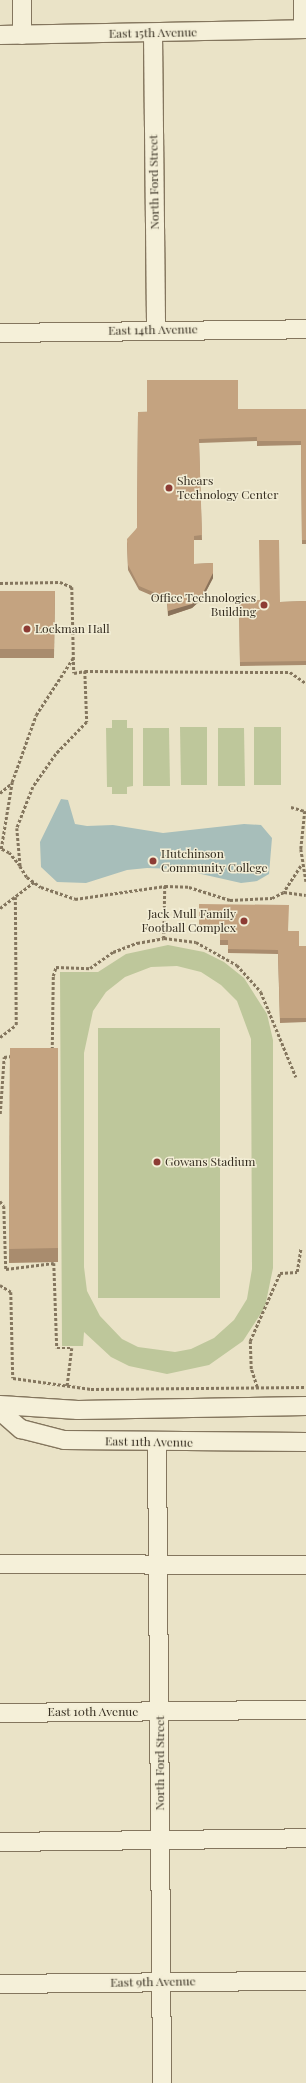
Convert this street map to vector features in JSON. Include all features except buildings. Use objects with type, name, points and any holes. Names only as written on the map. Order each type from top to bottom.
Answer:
[{"type":"street","points":[[22,0],[22,35]]},
{"type":"street","points":[[303,0],[304,29]]},
{"type":"street","name":"East 15th Avenue","points":[[0,35],[153,34],[304,29]]},
{"type":"street","name":"North Ford Street","points":[[153,34],[156,330]]},
{"type":"street","name":"East 14th Avenue","points":[[0,333],[306,329]]},
{"type":"street","points":[[0,1405],[78,1410],[306,1406]]},
{"type":"street","name":"East 11th Avenue","points":[[0,1411],[21,1429],[64,1440],[157,1444],[306,1442]]},
{"type":"street","name":"North Ford Street","points":[[157,1444],[162,2083]]},
{"type":"street","points":[[0,1564],[158,1566],[306,1565]]},
{"type":"street","name":"East 10th Avenue","points":[[0,1713],[306,1710]]},
{"type":"street","points":[[0,1842],[306,1838]]},
{"type":"street","name":"East 9th Avenue","points":[[0,1984],[306,1980]]},
{"type":"path","points":[[0,583],[60,582],[72,587],[74,673],[85,671],[195,674],[290,672],[306,683]]},
{"type":"path","points":[[74,658],[36,714],[12,782],[0,849],[9,853],[34,882],[75,899],[165,886],[189,887],[236,900],[272,898],[284,892],[302,866]]},
{"type":"path","points":[[20,866],[17,828],[24,807],[56,754],[87,722],[85,671]]},
{"type":"path","points":[[0,793],[12,782]]},
{"type":"path","points":[[291,807],[306,811],[302,866],[306,882]]},
{"type":"path","points":[[0,908],[34,882]]},
{"type":"path","points":[[164,938],[165,886]]},
{"type":"path","points":[[284,892],[306,895]]},
{"type":"path","points":[[0,1037],[16,1024],[15,897]]},
{"type":"path","points":[[45,1055],[52,1055],[52,976],[56,967],[90,968],[113,952],[137,943],[164,938],[196,942],[237,965],[261,992],[296,1077]]},
{"type":"path","points":[[0,1114],[4,1057],[18,1056]]},
{"type":"path","points":[[0,1201],[4,1206],[6,1269],[54,1263],[57,1348],[72,1348],[67,1386]]},
{"type":"path","points":[[257,1388],[251,1369],[250,1341],[280,1273],[297,1272],[301,1248]]},
{"type":"path","points":[[0,1286],[11,1292],[13,1378],[91,1389],[306,1387]]},
{"type":"green space","points":[[112,720],[127,720],[127,728],[133,728],[133,786],[127,787],[127,794],[112,794],[112,787],[107,787],[106,728],[112,728]]},
{"type":"green space","points":[[180,727],[207,727],[207,785],[181,785]]},
{"type":"green space","points":[[254,727],[281,727],[281,785],[254,785]]},
{"type":"green space","points":[[143,728],[169,728],[170,786],[143,786]]},
{"type":"green space","points":[[218,728],[244,728],[245,786],[218,786]]},
{"type":"green space","points":[[168,945],[204,952],[224,962],[244,978],[267,1014],[273,1040],[273,1268],[265,1307],[243,1341],[209,1365],[167,1374],[129,1366],[111,1357],[84,1332],[83,1346],[62,1346],[60,972],[98,972],[126,954]],"holes":[[[177,966],[201,972],[221,985],[237,1001],[251,1039],[252,1269],[247,1299],[234,1320],[214,1338],[191,1349],[175,1352],[138,1347],[122,1339],[100,1316],[87,1291],[84,1267],[84,1053],[93,1011],[106,992],[125,977],[151,967]]]},
{"type":"green space","points":[[98,1028],[220,1028],[220,1298],[98,1298]]},
{"type":"water","points":[[61,799],[68,800],[75,824],[87,826],[113,825],[163,833],[244,824],[261,825],[272,838],[269,874],[257,881],[241,883],[179,869],[147,868],[127,870],[86,883],[57,882],[41,867],[40,842]]},
{"type":"place","name":"Shears Technology Center","points":[[169,488]]},
{"type":"place","name":"Office Technologies Building","points":[[264,605]]},
{"type":"place","name":"Lockman Hall","points":[[27,629]]},
{"type":"place","name":"Hutchinson Community College","points":[[153,861]]},
{"type":"place","name":"Jack Mull Family Football Complex","points":[[244,921]]},
{"type":"place","name":"Gowans Stadium","points":[[157,1162]]}]
